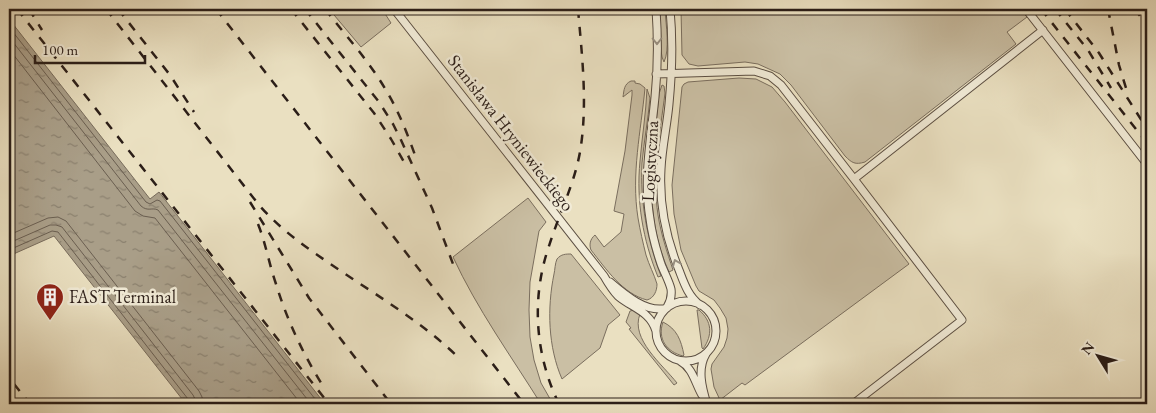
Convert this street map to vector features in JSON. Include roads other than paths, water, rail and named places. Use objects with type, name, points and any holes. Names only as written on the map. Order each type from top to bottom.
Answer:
[{"type":"street","name":"Stanisława Hryniewieckiego","points":[[394,9],[618,296],[649,317],[656,331]]},
{"type":"street","name":"Logistyczna","points":[[656,9],[655,95],[647,165],[647,191],[649,218],[653,237],[671,288],[671,299],[667,308]]},
{"type":"street","name":"Logistyczna","points":[[670,9],[671,74],[661,169],[662,209],[675,260],[688,292],[700,305]]},
{"type":"street","points":[[1026,9],[1147,164]]},
{"type":"street","points":[[854,179],[1043,30]]},
{"type":"street","points":[[656,74],[754,71],[770,76],[781,85],[962,320],[853,404]]},
{"type":"street","name":"Stanisława Hryniewieckiego","points":[[604,276],[630,297],[644,305],[656,309],[667,308]]},
{"type":"street","points":[[683,301],[700,305],[711,315],[716,328],[714,343],[702,362],[701,370],[703,393],[707,404],[696,385],[690,369],[662,350],[656,331],[659,317],[667,308],[675,303],[683,301]]},
{"type":"street","points":[[680,361],[694,360],[707,353]]},
{"type":"water","points":[[9,19],[150,199],[159,192],[325,404],[186,404],[54,236],[9,256]]},
{"type":"railway","points":[[17,9],[329,404]]},
{"type":"railway","points":[[29,9],[42,30]]},
{"type":"railway","points":[[106,9],[267,214],[310,250],[431,333],[461,360]]},
{"type":"railway","points":[[118,9],[170,75],[194,112]]},
{"type":"railway","points":[[216,9],[524,404]]},
{"type":"railway","points":[[291,9],[374,113],[404,162]]},
{"type":"railway","points":[[305,9],[379,102],[393,124],[432,208],[453,264]]},
{"type":"railway","points":[[325,9],[380,81],[399,115],[415,155]]},
{"type":"railway","points":[[559,404],[545,366],[538,326],[538,306],[543,266],[574,176],[580,152],[584,98],[578,9]]},
{"type":"railway","points":[[1041,9],[1147,143]]},
{"type":"railway","points":[[1055,9],[1088,50],[1111,88]]},
{"type":"railway","points":[[1065,9],[1099,53],[1147,129]]},
{"type":"railway","points":[[1108,9],[1119,65],[1126,88]]},
{"type":"railway","points":[[1134,9],[1147,24]]},
{"type":"railway","points":[[1144,9],[1147,13]]},
{"type":"railway","points":[[250,202],[309,298],[391,404]]},
{"type":"railway","points":[[258,224],[290,324],[323,386]]},
{"type":"railway","points":[[14,384],[30,404]]},
{"type":"place","name":"FAST Terminal","points":[[50,321]]}]
